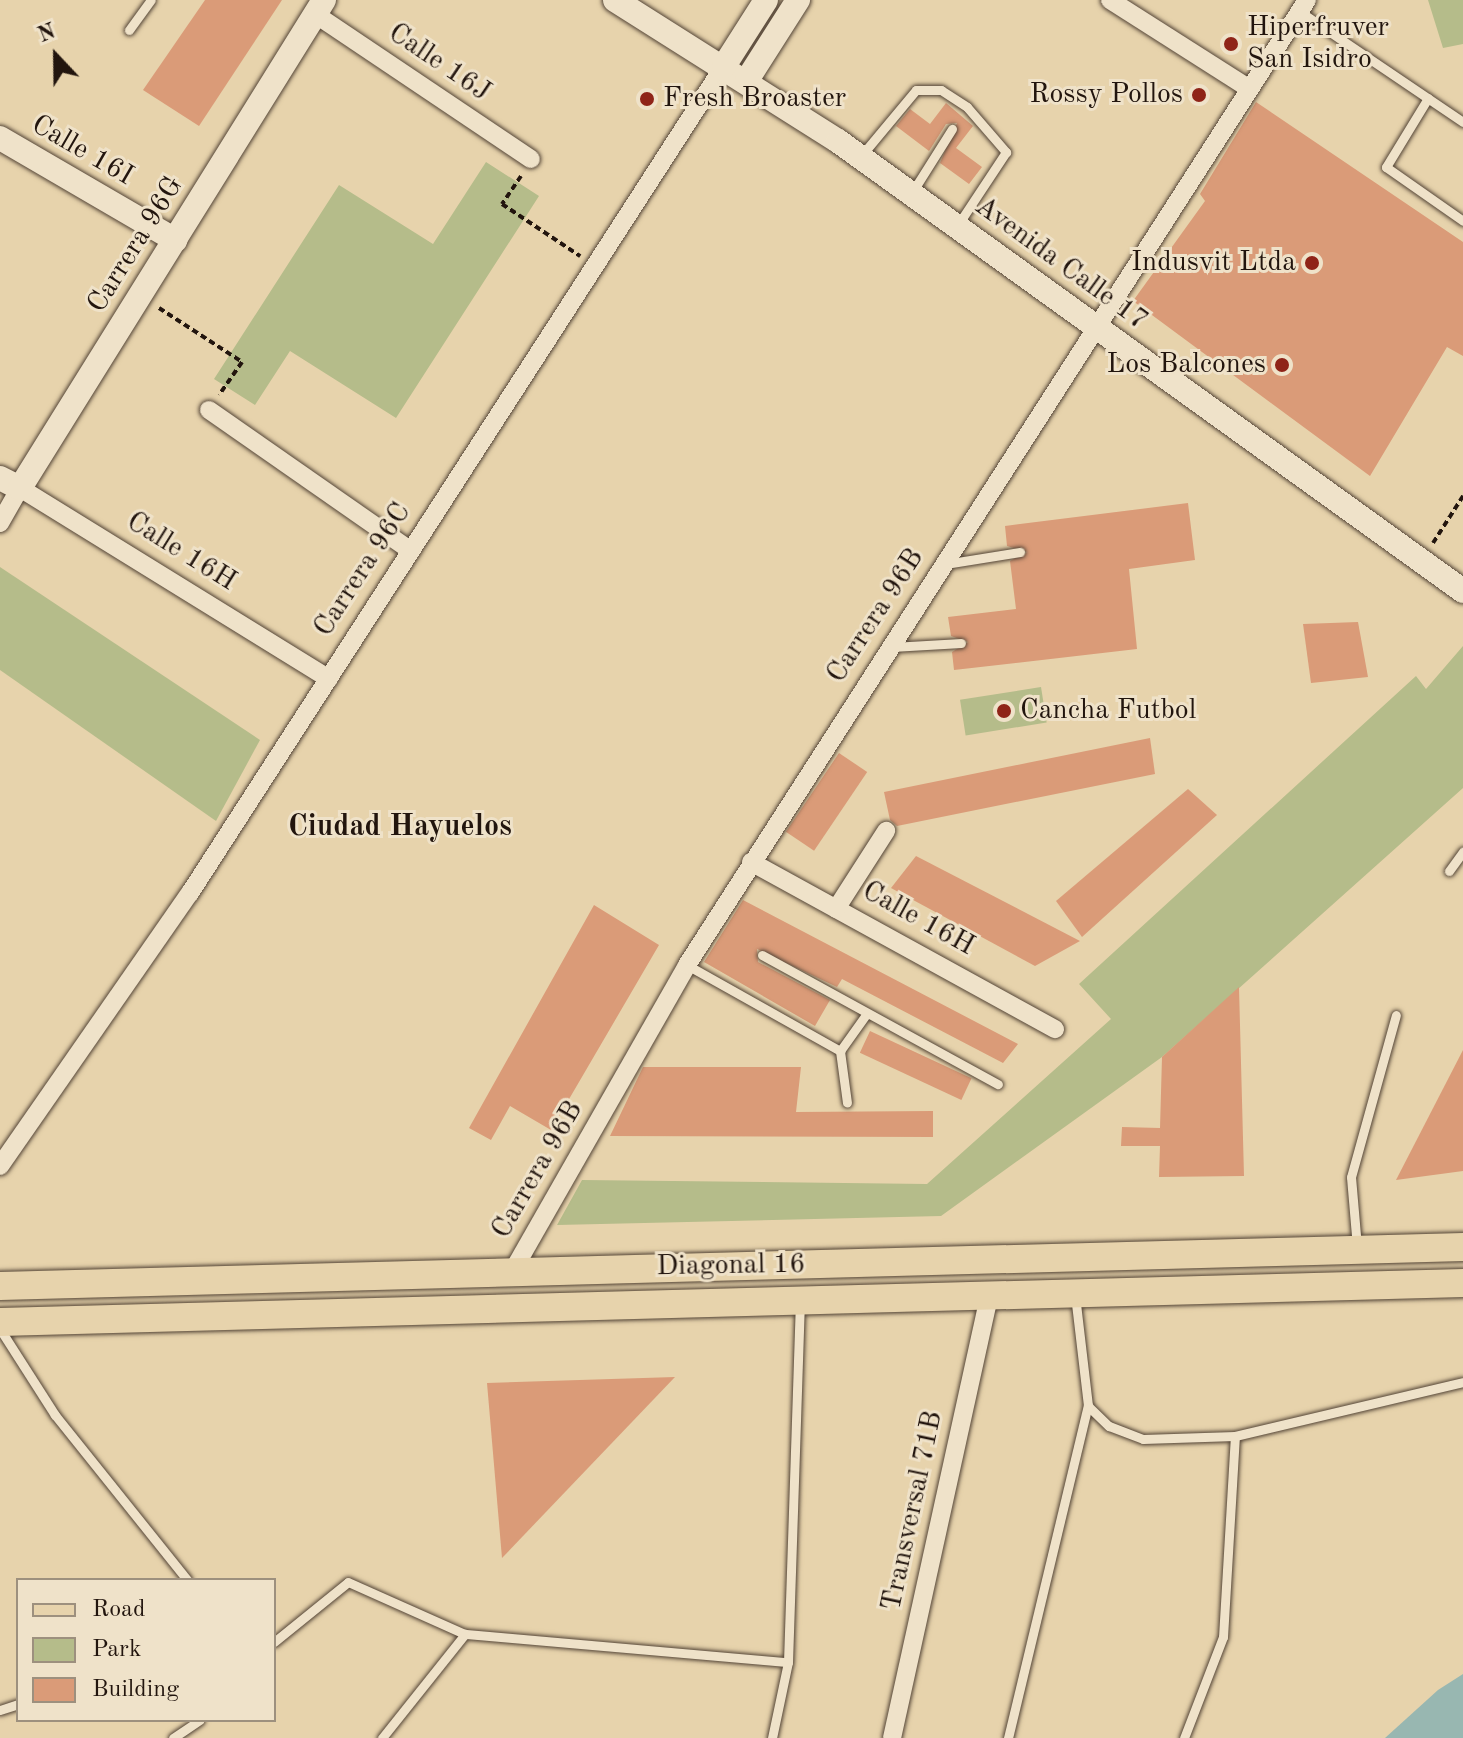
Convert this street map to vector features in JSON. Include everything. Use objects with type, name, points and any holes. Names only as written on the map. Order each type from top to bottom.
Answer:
[{"type":"main road","name":"Avenida Calle 17","points":[[615,0],[747,80],[861,157],[1463,591]]},
{"type":"main road","name":"Carrera 96C","points":[[724,66],[766,0]]},
{"type":"main road","points":[[747,80],[798,0]]},
{"type":"main road","name":"Carrera 96G","points":[[10,483],[140,296],[320,7]]},
{"type":"main road","name":"Calle 16I","points":[[3,146],[175,240]]},
{"type":"main road","name":"Diagonal 16","points":[[0,1286],[1463,1247]]},
{"type":"main road","name":"Diagonal 16","points":[[0,1322],[1463,1283]]},
{"type":"street","points":[[1110,0],[1248,88]]},
{"type":"street","name":"Carrera 96B","points":[[511,1274],[687,965],[751,862],[1093,325],[1303,6]]},
{"type":"street","name":"Calle 16J","points":[[320,7],[531,159]]},
{"type":"street","name":"Carrera 96C","points":[[0,1166],[329,679],[724,66]]},
{"type":"street","points":[[209,410],[411,551]]},
{"type":"street","name":"Carrera 96G","points":[[0,523],[10,483]]},
{"type":"street","name":"Calle 16H","points":[[10,483],[329,679]]},
{"type":"street","points":[[836,909],[886,831]]},
{"type":"street","name":"Calle 16H","points":[[751,862],[1055,1029]]},
{"type":"street","name":"Transversal 71B","points":[[892,1738],[989,1296]]},
{"type":"lane","points":[[129,30],[151,0]]},
{"type":"lane","points":[[1303,6],[1463,122]]},
{"type":"lane","points":[[861,157],[916,90],[941,90],[965,109],[1006,152],[957,226]]},
{"type":"lane","points":[[1428,98],[1386,167],[1463,221]]},
{"type":"lane","points":[[911,194],[952,129]]},
{"type":"lane","points":[[942,565],[1020,552]]},
{"type":"lane","points":[[889,648],[961,643]]},
{"type":"lane","points":[[1449,871],[1463,852]]},
{"type":"lane","points":[[762,955],[865,1016],[998,1084]]},
{"type":"lane","points":[[687,965],[840,1051]]},
{"type":"lane","points":[[1357,1250],[1351,1177],[1396,1015]]},
{"type":"lane","points":[[847,1103],[840,1051],[865,1016]]},
{"type":"lane","points":[[1008,1738],[1088,1406],[1075,1294]]},
{"type":"lane","points":[[772,1738],[788,1662],[800,1302]]},
{"type":"lane","points":[[0,1329],[55,1415],[185,1578]]},
{"type":"lane","points":[[1088,1406],[1109,1426],[1143,1439],[1235,1436],[1463,1382]]},
{"type":"lane","points":[[1184,1738],[1223,1637],[1235,1436]]},
{"type":"lane","points":[[276,1640],[348,1582],[465,1634],[788,1662]]},
{"type":"lane","points":[[382,1738],[465,1634]]},
{"type":"lane","points":[[173,1738],[197,1722]]},
{"type":"path","points":[[531,159],[502,204],[595,266]]},
{"type":"path","points":[[140,296],[242,362],[209,410]]},
{"type":"path","points":[[1433,543],[1463,496]]},
{"type":"green space","points":[[1428,0],[1463,0],[1463,44],[1443,48]]},
{"type":"green space","points":[[486,162],[539,196],[396,418],[290,351],[255,405],[214,379],[339,185],[433,244]]},
{"type":"green space","points":[[0,567],[260,740],[216,821],[0,670]]},
{"type":"green space","points":[[1463,646],[1463,788],[1162,1057],[941,1216],[557,1225],[582,1180],[927,1184],[1111,1019],[1079,984],[1416,676],[1426,689]]},
{"type":"green space","name":"Cancha Futbol","points":[[1041,687],[1047,723],[966,735],[960,700]]},
{"type":"water","points":[[1463,1674],[1463,1738],[1385,1738],[1438,1690]]},
{"type":"building","points":[[205,0],[282,0],[199,126],[143,90]]},
{"type":"building","name":"Indusvit Ltda","points":[[1256,102],[1463,242],[1463,356],[1447,347],[1370,476],[1133,301],[1205,201],[1200,194]]},
{"type":"building","points":[[946,103],[973,126],[956,148],[982,167],[969,184],[940,163],[957,123],[946,124],[929,151],[896,126],[910,109],[930,124]]},
{"type":"building","points":[[1188,503],[1195,560],[1129,569],[1137,649],[954,670],[952,652],[968,642],[951,636],[948,617],[1016,609],[1010,561],[1027,552],[1007,546],[1005,526]]},
{"type":"building","points":[[1358,622],[1368,677],[1311,683],[1303,624]]},
{"type":"building","points":[[1150,738],[1155,774],[897,826],[890,820],[884,792]]},
{"type":"building","points":[[839,753],[867,772],[814,851],[786,832]]},
{"type":"building","points":[[1188,789],[1217,815],[1082,937],[1056,901]]},
{"type":"building","points":[[916,856],[1080,941],[1035,966],[891,888]]},
{"type":"building","points":[[743,900],[1018,1044],[1003,1063],[842,979],[837,987],[757,949],[758,962],[830,1000],[815,1026],[704,962]]},
{"type":"building","points":[[594,905],[659,945],[551,1130],[510,1106],[491,1140],[469,1128]]},
{"type":"building","points":[[1239,987],[1244,1176],[1159,1177],[1160,1146],[1121,1146],[1122,1127],[1160,1128],[1162,1057]]},
{"type":"building","points":[[870,1031],[972,1078],[961,1100],[860,1053]]},
{"type":"building","points":[[1463,1050],[1463,1171],[1396,1180]]},
{"type":"building","points":[[643,1067],[801,1067],[796,1112],[933,1111],[933,1137],[610,1136]]},
{"type":"building","points":[[675,1377],[502,1558],[487,1383]]},
{"type":"place","name":"Hiperfruver San Isidro","points":[[1231,44]]},
{"type":"place","name":"Rossy Pollos","points":[[1199,95]]},
{"type":"place","name":"Fresh Broaster","points":[[647,99]]},
{"type":"place","name":"Indusvit Ltda","points":[[1312,263]]},
{"type":"place","name":"Los Balcones","points":[[1282,365]]},
{"type":"place","name":"Cancha Futbol","points":[[1004,711]]},
{"type":"district","name":"Ciudad Hayuelos","points":[[400,827]]}]
